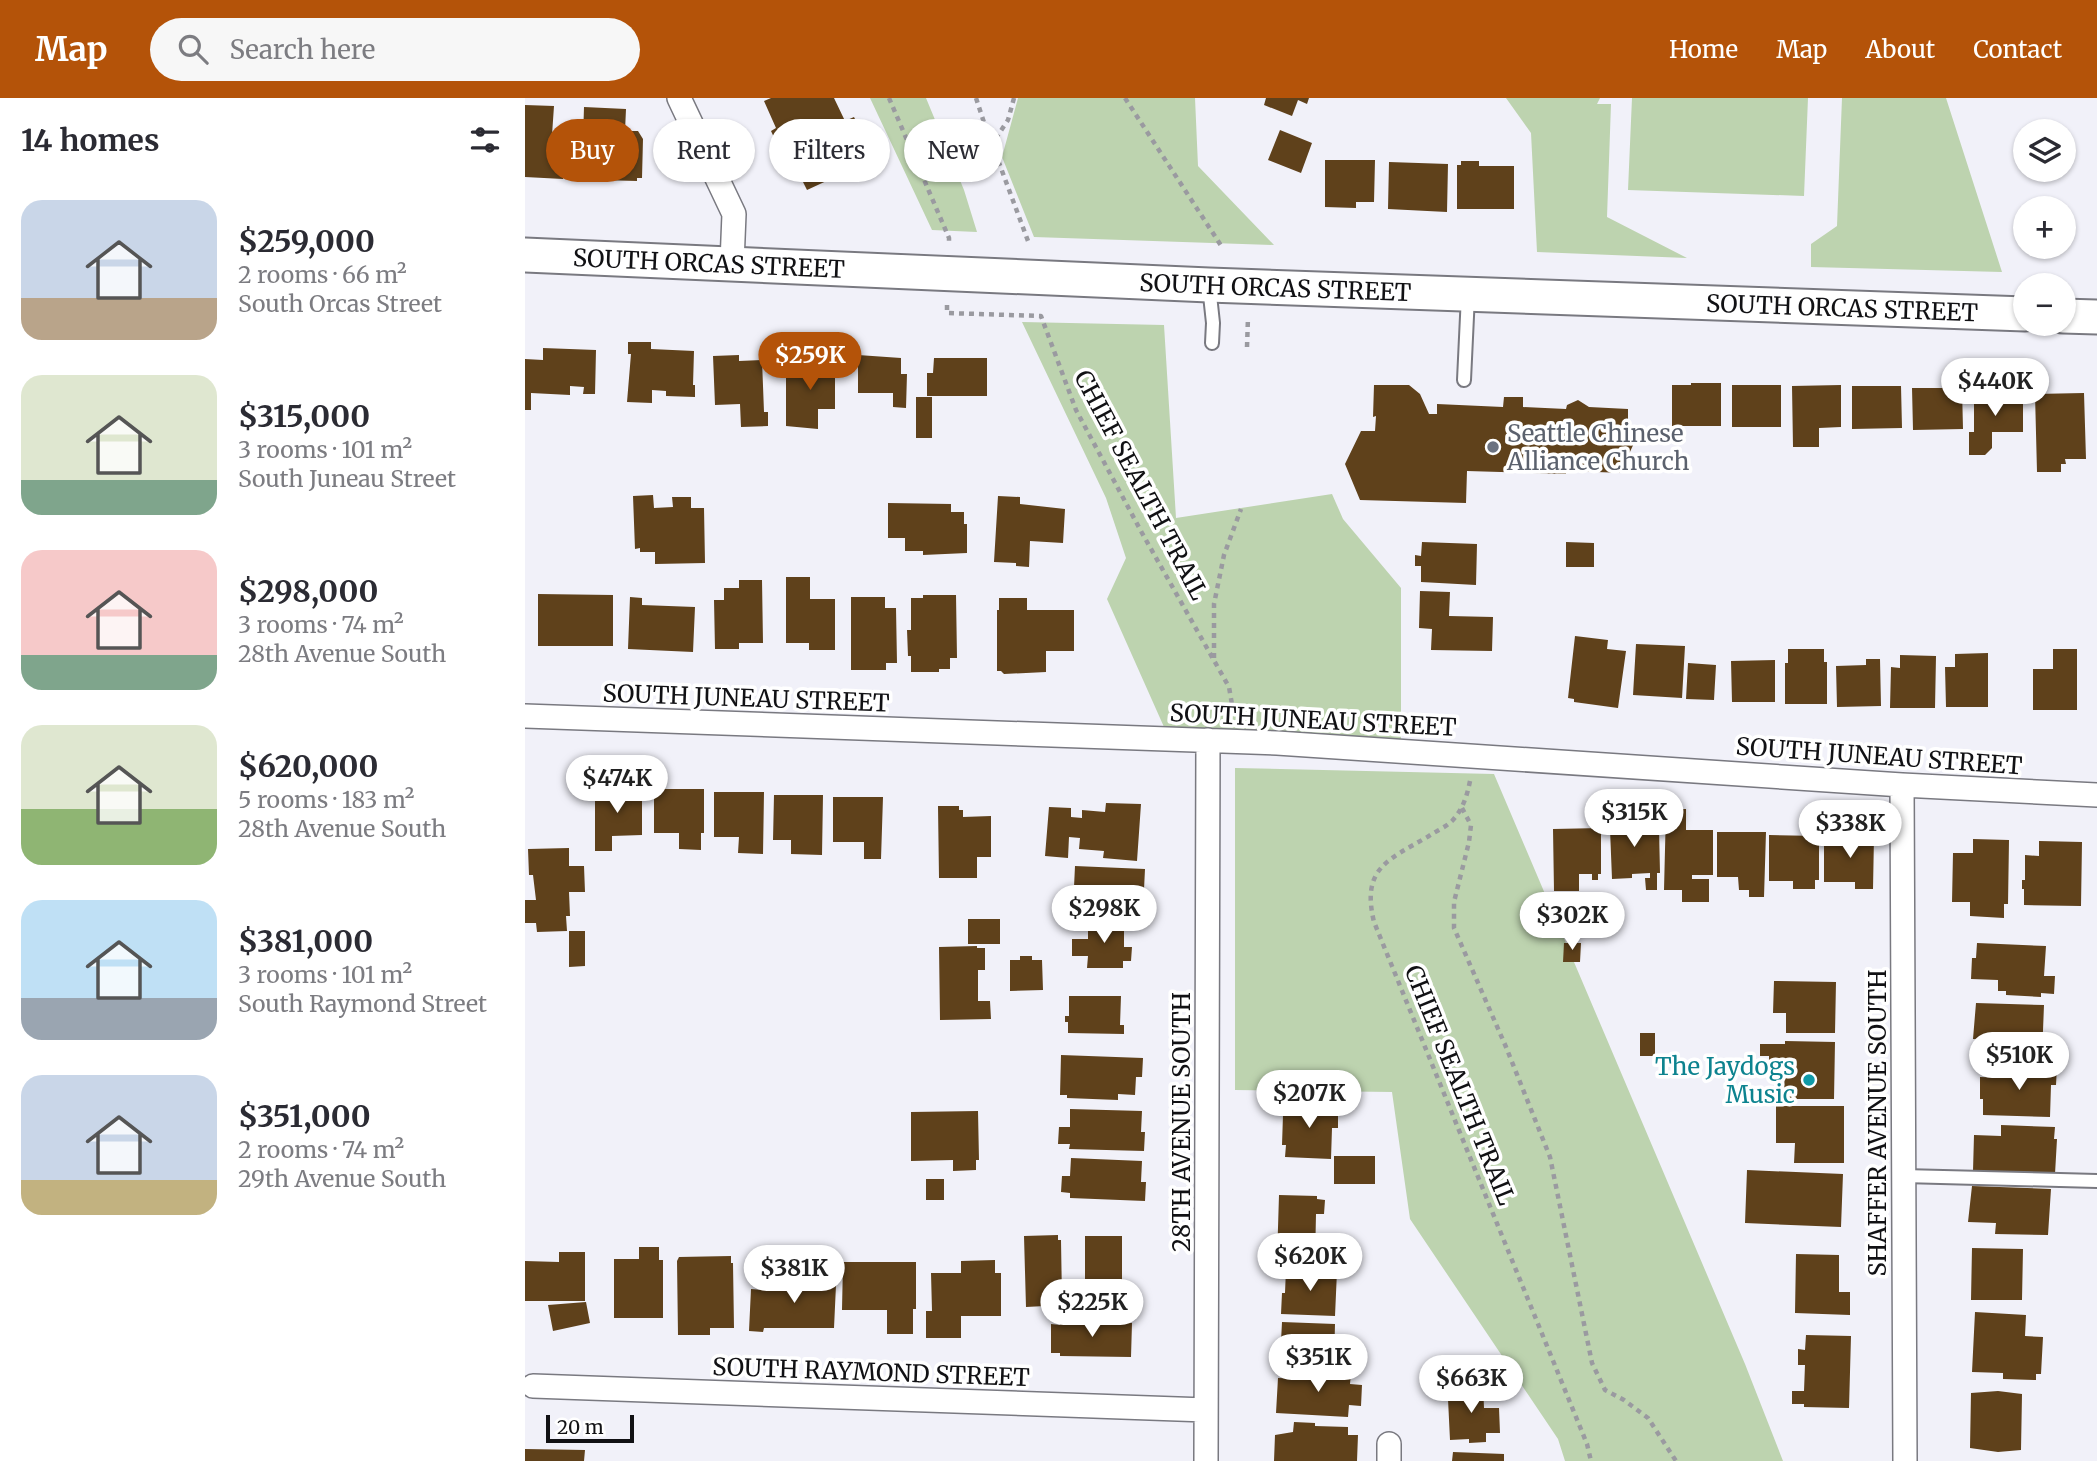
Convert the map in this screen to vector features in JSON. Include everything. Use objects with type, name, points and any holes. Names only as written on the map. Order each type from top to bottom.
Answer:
[{"type":"street","points":[[678,98],[734,214],[731,263]]},
{"type":"street","name":"SOUTH ORCAS STREET","points":[[525,255],[1209,285],[2013,314]]},
{"type":"street","points":[[2076,316],[2097,317]]},
{"type":"street","name":"SOUTH JUNEAU STREET","points":[[525,716],[1236,741],[1902,785],[2097,794]]},
{"type":"street","name":"28TH AVENUE SOUTH","points":[[1206,1461],[1208,740]]},
{"type":"street","name":"SHAFFER AVENUE SOUTH","points":[[1902,785],[1905,1461]]},
{"type":"street","name":"SOUTH RAYMOND STREET","points":[[533,1386],[1206,1410]]},
{"type":"lane","points":[[1209,285],[1212,343]]},
{"type":"lane","points":[[1464,380],[1468,295]]},
{"type":"lane","points":[[1903,1176],[2097,1181]]},
{"type":"path","points":[[889,98],[949,238],[949,246]]},
{"type":"path","points":[[976,98],[983,119]]},
{"type":"path","points":[[1003,128],[1014,98]]},
{"type":"path","points":[[1125,98],[1222,247]]},
{"type":"path","points":[[1003,173],[1028,240]]},
{"type":"path","name":"CHIEF SEALTH TRAIL","points":[[947,299],[947,313],[1041,316],[1076,410],[1229,687],[1236,741]]},
{"type":"path","points":[[1247,347],[1248,314]]},
{"type":"path","points":[[1215,659],[1214,604],[1224,555],[1241,509]]},
{"type":"path","points":[[1475,755],[1466,801],[1462,807],[1471,825],[1454,902],[1454,928],[1550,1157],[1592,1363],[1605,1390],[1648,1418],[1676,1461]]},
{"type":"path","name":"CHIEF SEALTH TRAIL","points":[[1462,807],[1451,822],[1380,867],[1372,883],[1369,902],[1374,922],[1587,1444],[1591,1461]]},
{"type":"green space","points":[[870,98],[926,98],[935,119],[904,119],[904,170],[890,141],[890,119],[880,119]]},
{"type":"green space","points":[[1018,98],[1195,98],[1198,166],[1274,245],[1034,237],[1003,160]]},
{"type":"green space","points":[[1506,98],[1600,98],[1597,104],[1611,104],[1607,217],[1687,258],[1537,252],[1531,133]]},
{"type":"green space","points":[[1632,98],[1808,98],[1804,196],[1628,190]]},
{"type":"green space","points":[[1842,98],[1946,98],[2002,272],[1811,267],[1811,244],[1837,226]]},
{"type":"green space","points":[[909,182],[961,182],[977,232],[932,230]]},
{"type":"green space","points":[[1022,322],[1164,325],[1176,518],[1332,494],[1343,519],[1401,588],[1401,739],[1164,727],[1107,599],[1126,558],[1106,498]]},
{"type":"green space","points":[[1235,768],[1494,774],[1745,1364],[1783,1461],[1565,1461],[1558,1439],[1410,1219],[1392,1092],[1235,1090]]},
{"type":"building","points":[[771,98],[834,98],[844,119],[772,119],[764,101]]},
{"type":"building","points":[[1266,98],[1309,98],[1307,104],[1298,100],[1292,116],[1264,105]]},
{"type":"building","points":[[525,105],[554,106],[553,119],[546,119],[546,178],[525,177]]},
{"type":"building","points":[[584,107],[626,109],[626,119],[584,119]]},
{"type":"building","points":[[1280,130],[1312,143],[1301,173],[1268,160]]},
{"type":"building","points":[[639,133],[643,139],[642,178],[639,178]]},
{"type":"building","points":[[1325,160],[1375,160],[1374,202],[1356,202],[1356,208],[1325,207]]},
{"type":"building","points":[[1461,161],[1479,161],[1479,166],[1514,166],[1514,209],[1457,209],[1457,165],[1461,165]]},
{"type":"building","points":[[1389,162],[1448,164],[1447,212],[1388,209]]},
{"type":"building","points":[[803,182],[824,182],[807,190]]},
{"type":"building","points":[[628,342],[651,342],[651,349],[694,351],[695,397],[666,396],[666,391],[652,390],[652,403],[627,402],[631,354],[628,354]]},
{"type":"building","points":[[543,348],[596,350],[595,394],[583,394],[584,387],[570,386],[570,395],[531,393],[531,410],[525,410],[525,359],[543,360]]},
{"type":"building","points":[[739,355],[739,361],[762,360],[764,412],[768,412],[768,426],[741,427],[740,404],[715,405],[713,356]]},
{"type":"building","points":[[858,355],[901,358],[901,374],[907,374],[906,408],[893,407],[893,393],[858,393]]},
{"type":"building","points":[[808,358],[835,358],[835,409],[818,409],[818,429],[786,426],[786,365],[808,365]]},
{"type":"building","points":[[934,358],[987,358],[987,396],[927,396],[927,373],[933,373]]},
{"type":"building","points":[[1721,383],[1721,426],[1672,426],[1672,385]]},
{"type":"building","name":"Seattle Chinese Alliance Church","points":[[1374,385],[1409,385],[1420,394],[1429,414],[1437,414],[1437,404],[1503,407],[1504,397],[1523,397],[1523,407],[1566,409],[1567,405],[1578,400],[1589,407],[1628,409],[1628,429],[1635,441],[1626,455],[1626,473],[1467,471],[1466,503],[1360,500],[1345,464],[1361,431],[1375,431]]},
{"type":"building","points":[[1732,385],[1781,385],[1781,427],[1732,427]]},
{"type":"building","points":[[1841,385],[1841,427],[1819,428],[1819,447],[1793,447],[1792,386]]},
{"type":"building","points":[[1852,386],[1901,386],[1902,428],[1852,429]]},
{"type":"building","points":[[1912,388],[1962,388],[1963,429],[1913,430]]},
{"type":"building","points":[[1974,391],[2023,391],[2023,432],[1992,432],[1992,448],[1985,455],[1969,455],[1969,432],[1974,432]]},
{"type":"building","points":[[2084,393],[2086,459],[2065,459],[2066,464],[2061,464],[2061,472],[2037,472],[2035,394]]},
{"type":"building","points":[[916,397],[932,397],[932,438],[916,438]]},
{"type":"building","points":[[653,495],[654,508],[673,507],[672,497],[691,497],[691,508],[704,508],[705,563],[655,564],[655,552],[640,552],[640,548],[635,549],[633,496]]},
{"type":"building","points":[[998,496],[1020,497],[1020,504],[1065,509],[1063,543],[1030,541],[1029,567],[1016,566],[1016,563],[994,562]]},
{"type":"building","points":[[888,503],[951,504],[951,512],[964,512],[964,524],[967,524],[967,553],[923,555],[923,551],[905,551],[905,538],[888,538]]},
{"type":"building","points":[[1422,542],[1477,544],[1476,585],[1421,582],[1421,566],[1415,566],[1415,555],[1421,556]]},
{"type":"building","points":[[1566,542],[1594,543],[1594,567],[1566,567]]},
{"type":"building","points":[[786,577],[810,577],[810,599],[835,599],[835,650],[809,650],[809,643],[786,643]]},
{"type":"building","points":[[739,580],[762,580],[763,643],[739,643],[739,649],[715,649],[714,600],[724,600],[724,588],[739,588]]},
{"type":"building","points":[[1420,591],[1450,592],[1449,616],[1493,617],[1492,651],[1431,650],[1432,629],[1419,628]]},
{"type":"building","points":[[538,594],[613,595],[613,646],[538,646]]},
{"type":"building","points":[[923,595],[956,595],[957,658],[950,658],[950,669],[939,669],[939,672],[911,672],[907,630],[911,630],[911,598],[923,598]]},
{"type":"building","points":[[630,597],[642,598],[642,605],[695,607],[693,652],[628,649]]},
{"type":"building","points":[[851,597],[885,597],[885,608],[896,608],[897,663],[886,663],[886,670],[851,670]]},
{"type":"building","points":[[999,598],[1027,598],[1027,610],[1074,610],[1074,651],[1046,651],[1046,672],[1004,674],[997,671]]},
{"type":"building","points":[[1575,636],[1608,640],[1607,649],[1626,651],[1618,708],[1574,702],[1574,699],[1568,698]]},
{"type":"building","points":[[1636,644],[1685,646],[1682,698],[1633,695]]},
{"type":"building","points":[[1788,649],[1824,649],[1824,662],[1827,662],[1827,704],[1785,704],[1785,663],[1788,663]]},
{"type":"building","points":[[2053,649],[2077,649],[2077,710],[2033,710],[2033,669],[2053,669]]},
{"type":"building","points":[[1988,653],[1988,707],[1946,707],[1945,667],[1955,667],[1955,654]]},
{"type":"building","points":[[1900,655],[1936,656],[1935,708],[1890,708],[1891,667],[1900,668]]},
{"type":"building","points":[[1866,659],[1880,659],[1881,706],[1837,707],[1836,666],[1866,665]]},
{"type":"building","points":[[1775,660],[1775,702],[1732,702],[1731,661]]},
{"type":"building","points":[[1688,663],[1716,665],[1714,700],[1686,699]]},
{"type":"building","points":[[595,787],[642,787],[642,835],[612,836],[612,851],[595,851]]},
{"type":"building","points":[[654,789],[704,789],[704,833],[701,833],[701,850],[679,849],[679,833],[654,833]]},
{"type":"building","points":[[714,792],[764,792],[763,854],[738,853],[739,837],[714,837]]},
{"type":"building","points":[[774,795],[823,795],[822,855],[791,854],[791,840],[773,840]]},
{"type":"building","points":[[833,797],[883,797],[881,859],[864,859],[864,842],[833,842]]},
{"type":"building","points":[[1106,803],[1141,804],[1137,861],[1103,858],[1104,851],[1079,849],[1080,838],[1069,837],[1068,858],[1045,856],[1049,807],[1071,808],[1071,817],[1082,818],[1082,810],[1105,812]]},
{"type":"building","points":[[938,806],[959,806],[959,810],[963,810],[963,817],[991,816],[991,857],[977,857],[977,878],[939,878]]},
{"type":"building","points":[[1613,807],[1630,807],[1631,826],[1648,825],[1648,829],[1659,828],[1660,873],[1657,873],[1657,890],[1646,890],[1645,878],[1650,878],[1650,873],[1632,874],[1632,878],[1612,879],[1610,829],[1614,829]]},
{"type":"building","points":[[1666,809],[1686,809],[1686,830],[1713,830],[1713,875],[1692,875],[1692,879],[1709,879],[1709,902],[1682,902],[1682,890],[1664,890]]},
{"type":"building","points":[[1601,828],[1601,874],[1598,874],[1598,880],[1592,880],[1592,874],[1579,874],[1579,891],[1554,891],[1553,829]]},
{"type":"building","points":[[1717,832],[1766,832],[1764,897],[1749,897],[1749,890],[1739,890],[1738,877],[1717,877]]},
{"type":"building","points":[[1769,835],[1819,836],[1819,880],[1815,880],[1815,889],[1793,889],[1793,881],[1769,881]]},
{"type":"building","points":[[1824,836],[1874,836],[1873,889],[1855,889],[1855,882],[1824,882]]},
{"type":"building","points":[[1973,839],[2009,840],[2008,904],[2004,904],[2004,918],[1970,916],[1970,902],[1952,902],[1953,853],[1973,853]]},
{"type":"building","points":[[2039,841],[2082,842],[2081,906],[2024,905],[2022,880],[2025,880],[2025,855],[2039,856]]},
{"type":"building","points":[[569,848],[569,866],[584,866],[585,892],[569,892],[570,916],[566,916],[567,931],[537,932],[536,923],[525,923],[525,900],[536,900],[533,875],[529,875],[528,849]]},
{"type":"building","points":[[1075,866],[1145,869],[1143,910],[1073,908]]},
{"type":"building","points":[[968,919],[1000,919],[1000,944],[968,944]]},
{"type":"building","points":[[1088,919],[1124,920],[1124,947],[1132,947],[1131,961],[1123,961],[1123,968],[1087,968],[1088,956],[1072,956],[1072,939],[1088,939]]},
{"type":"building","points":[[569,931],[585,931],[585,966],[569,967]]},
{"type":"building","points":[[1564,943],[1581,943],[1580,962],[1563,962]]},
{"type":"building","points":[[1977,943],[2046,946],[2044,976],[2055,976],[2054,994],[2041,993],[2041,997],[2006,995],[2006,991],[1998,991],[1998,980],[1971,979],[1972,958],[1976,958]]},
{"type":"building","points":[[939,947],[985,948],[985,970],[978,970],[978,1001],[990,1001],[991,1019],[940,1020]]},
{"type":"building","points":[[1020,956],[1032,956],[1032,960],[1042,960],[1043,990],[1010,991],[1010,960],[1020,960]]},
{"type":"building","points":[[1774,981],[1836,982],[1835,1033],[1786,1033],[1786,1013],[1773,1013]]},
{"type":"building","points":[[1069,996],[1121,996],[1120,1025],[1124,1025],[1124,1034],[1068,1033],[1065,1016],[1069,1016]]},
{"type":"building","points":[[1976,1003],[2044,1005],[2042,1056],[2034,1056],[2034,1059],[2006,1056],[2006,1053],[1999,1053],[1999,1040],[1973,1039]]},
{"type":"building","points":[[1640,1033],[1655,1033],[1655,1056],[1640,1056]]},
{"type":"building","name":"The Jaydogs Music","points":[[1785,1041],[1835,1042],[1834,1099],[1784,1099],[1785,1061],[1769,1061],[1769,1056],[1760,1056],[1760,1044],[1785,1044]]},
{"type":"building","points":[[1061,1055],[1143,1058],[1142,1077],[1136,1077],[1135,1095],[1118,1094],[1118,1100],[1067,1098],[1067,1095],[1060,1095]]},
{"type":"building","points":[[2008,1065],[2057,1066],[2056,1085],[2051,1085],[2050,1117],[1983,1115],[1980,1077],[2008,1078]]},
{"type":"building","points":[[1287,1103],[1338,1104],[1338,1128],[1332,1128],[1331,1159],[1285,1157],[1286,1145],[1282,1145],[1283,1115],[1287,1115]]},
{"type":"building","points":[[1776,1106],[1844,1106],[1844,1163],[1794,1163],[1795,1143],[1776,1143]]},
{"type":"building","points":[[1070,1109],[1142,1111],[1144,1151],[1069,1149],[1070,1144],[1058,1144],[1059,1127],[1070,1127]]},
{"type":"building","points":[[978,1111],[979,1160],[976,1160],[976,1170],[953,1171],[953,1160],[911,1161],[911,1112]]},
{"type":"building","points":[[2001,1125],[2055,1127],[2055,1174],[1973,1171],[1974,1135],[2001,1136]]},
{"type":"building","points":[[1334,1156],[1375,1156],[1375,1184],[1334,1184]]},
{"type":"building","points":[[1071,1158],[1142,1161],[1141,1182],[1146,1182],[1145,1201],[1070,1198],[1070,1193],[1061,1192],[1062,1176],[1070,1176]]},
{"type":"building","points":[[1747,1170],[1843,1174],[1841,1227],[1745,1223]]},
{"type":"building","points":[[926,1179],[944,1179],[944,1200],[926,1200]]},
{"type":"building","points":[[1972,1186],[2051,1189],[2048,1235],[1995,1234],[1996,1223],[1968,1222]]},
{"type":"building","points":[[1279,1195],[1317,1196],[1317,1199],[1325,1200],[1324,1214],[1316,1214],[1315,1261],[1277,1260]]},
{"type":"building","points":[[1058,1235],[1058,1240],[1061,1240],[1062,1299],[1045,1300],[1045,1306],[1026,1307],[1024,1236]]},
{"type":"building","points":[[1085,1236],[1122,1236],[1122,1284],[1126,1284],[1126,1313],[1085,1313]]},
{"type":"building","points":[[639,1247],[659,1247],[659,1260],[663,1260],[663,1318],[614,1318],[614,1259],[639,1259]]},
{"type":"building","points":[[1972,1248],[2023,1249],[2022,1300],[1971,1300]]},
{"type":"building","points":[[559,1252],[585,1252],[585,1301],[525,1301],[525,1261],[559,1262]]},
{"type":"building","points":[[1796,1254],[1839,1255],[1839,1292],[1850,1292],[1850,1315],[1795,1313]]},
{"type":"building","points":[[731,1256],[734,1328],[710,1328],[710,1335],[678,1335],[679,1257]]},
{"type":"building","points":[[995,1260],[995,1273],[1001,1273],[1001,1316],[961,1316],[961,1338],[926,1338],[926,1311],[932,1311],[931,1273],[961,1273],[961,1261]]},
{"type":"building","points":[[843,1262],[916,1262],[913,1334],[887,1334],[887,1310],[842,1310]]},
{"type":"building","points":[[1286,1269],[1337,1271],[1335,1316],[1281,1314]]},
{"type":"building","points":[[816,1276],[833,1276],[833,1285],[836,1285],[834,1328],[764,1328],[763,1332],[749,1331],[751,1289],[763,1290],[763,1282],[792,1283],[792,1278],[816,1279]]},
{"type":"building","points":[[586,1302],[590,1323],[553,1331],[548,1305]]},
{"type":"building","points":[[1975,1312],[2026,1315],[2025,1336],[2043,1337],[2041,1374],[2036,1374],[2036,1380],[2003,1379],[2003,1373],[1972,1372]]},
{"type":"building","points":[[1061,1322],[1132,1323],[1131,1357],[1060,1356],[1060,1353],[1051,1353],[1051,1324],[1060,1325]]},
{"type":"building","points":[[1282,1322],[1335,1324],[1334,1363],[1280,1361]]},
{"type":"building","points":[[1806,1335],[1851,1336],[1849,1408],[1804,1407],[1804,1404],[1792,1404],[1792,1391],[1804,1391],[1805,1365],[1798,1365],[1798,1349],[1805,1350]]},
{"type":"building","points":[[1305,1370],[1351,1373],[1350,1384],[1362,1385],[1361,1406],[1349,1405],[1348,1417],[1276,1413],[1278,1378],[1305,1379]]},
{"type":"building","points":[[1483,1384],[1484,1408],[1499,1408],[1500,1433],[1486,1433],[1486,1442],[1450,1440],[1450,1386]]},
{"type":"building","points":[[1998,1391],[2022,1394],[2021,1450],[1998,1452],[1970,1448],[1971,1393]]},
{"type":"building","points":[[1294,1422],[1348,1427],[1348,1435],[1358,1435],[1357,1461],[1274,1461],[1275,1435],[1293,1432]]},
{"type":"building","points":[[525,1449],[585,1450],[584,1461],[525,1461]]},
{"type":"building","points":[[1453,1452],[1504,1454],[1504,1461],[1452,1461]]},
{"type":"place","name":"Seattle Chinese Alliance Church","points":[[1493,447]]},
{"type":"place","name":"The Jaydogs Music","points":[[1809,1080]]}]
